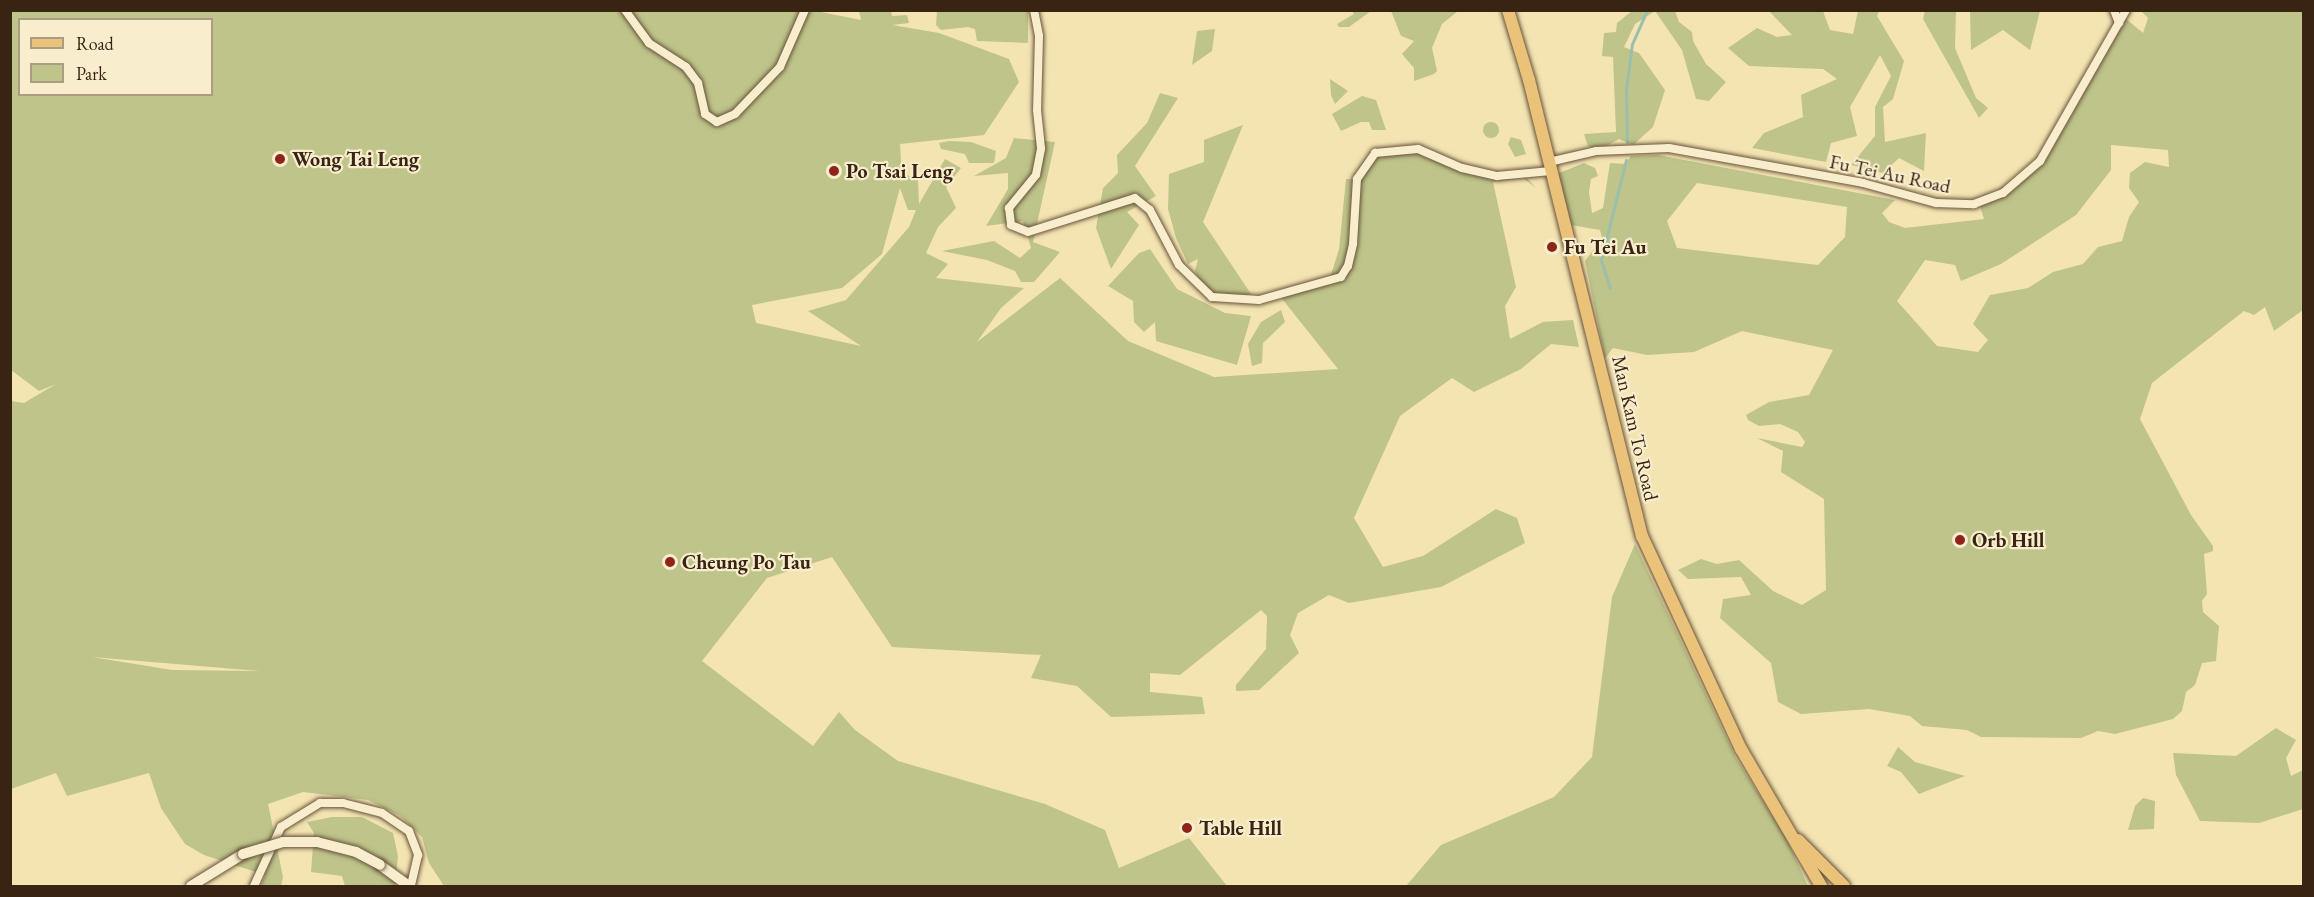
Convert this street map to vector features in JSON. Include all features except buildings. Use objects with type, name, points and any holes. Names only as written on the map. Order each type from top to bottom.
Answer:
[{"type":"main road","name":"Man Kam To Road","points":[[1508,10],[1550,166],[1642,536],[1741,749],[1821,886]]},
{"type":"main road","name":"Man Kam To Road","points":[[1789,831],[1844,886]]},
{"type":"street","points":[[626,10],[650,43],[686,67],[698,83],[705,114],[717,122],[735,114],[780,67],[805,10]]},
{"type":"street","name":"Fu Tei Au Road","points":[[1034,10],[1039,36],[1037,110],[1041,149],[1036,175],[1010,208],[1011,225],[1028,232],[1135,198],[1150,210],[1179,265],[1212,297],[1259,300],[1341,278],[1348,266],[1353,244],[1357,179],[1375,153],[1418,149],[1462,168],[1497,176],[1550,166],[1596,151],[1654,147],[1863,183],[1936,203],[1974,204],[2003,193],[2040,161],[2126,10]]},
{"type":"street","points":[[2114,10],[2119,23]]},
{"type":"street","points":[[191,886],[243,854],[283,842],[317,842],[356,852],[410,886],[418,855],[410,831],[382,813],[343,802],[320,804],[281,826],[254,886]]},
{"type":"green space","points":[[811,10],[861,20],[859,11],[891,11],[892,16],[907,15],[909,23],[892,25],[939,33],[1009,59],[1019,82],[984,135],[900,144],[902,178],[907,175],[918,180],[919,204],[945,159],[961,168],[946,187],[956,208],[938,227],[926,253],[948,264],[936,278],[1024,288],[1001,308],[977,342],[1060,278],[1128,341],[1214,377],[1338,369],[1279,295],[1331,275],[1339,249],[1346,179],[1357,179],[1380,152],[1415,149],[1497,178],[1524,175],[1536,188],[1523,178],[1493,182],[1516,287],[1505,306],[1510,339],[1543,322],[1573,320],[1579,347],[1551,344],[1521,369],[1474,392],[1452,378],[1400,416],[1354,518],[1383,567],[1423,556],[1496,509],[1517,518],[1525,543],[1441,587],[1349,603],[1329,595],[1298,613],[1290,635],[1299,653],[1259,690],[1236,691],[1236,685],[1266,649],[1267,616],[1261,610],[1180,675],[1150,673],[1150,692],[1202,697],[1205,714],[1111,717],[1077,686],[1031,678],[1041,655],[892,647],[832,557],[767,578],[702,661],[813,746],[839,712],[855,730],[898,761],[1045,804],[1105,830],[1119,868],[1189,838],[1227,886],[444,886],[429,863],[422,837],[400,816],[368,800],[303,792],[268,804],[283,877],[281,886],[261,886],[265,875],[204,855],[185,844],[161,808],[149,773],[67,796],[56,773],[11,789],[11,401],[24,403],[56,384],[39,391],[11,370],[10,11]],"holes":[[[900,188],[908,210],[916,210],[909,227],[846,300],[808,311],[861,346],[756,323],[752,305],[842,288],[882,254]],[[92,657],[260,671],[172,670]]]},
{"type":"green space","points":[[937,11],[1028,11],[1028,43],[977,41],[975,29],[968,27],[941,30],[936,25]]},
{"type":"green space","points":[[1352,11],[1371,11],[1349,27],[1339,27],[1337,24],[1354,14]]},
{"type":"green space","points":[[1391,11],[1458,11],[1442,24],[1432,48],[1437,71],[1434,74],[1414,81],[1414,68],[1402,54],[1414,41],[1401,36]]},
{"type":"green space","points":[[1632,11],[1655,11],[1635,24],[1624,47],[1639,53],[1665,90],[1653,127],[1633,145],[1619,139],[1601,149],[1588,146],[1584,134],[1616,132],[1613,57],[1602,56],[1604,33],[1616,32],[1617,23]]},
{"type":"green space","points":[[1655,11],[1675,11],[1679,22],[1692,32],[1693,41],[1706,64],[1726,82],[1709,101],[1696,99],[1682,50]]},
{"type":"green space","points":[[1769,11],[1823,11],[1830,30],[1853,34],[1858,11],[1879,11],[1877,16],[1904,61],[1893,99],[1883,107],[1885,142],[1926,133],[1924,171],[1899,158],[1883,173],[1851,165],[1875,136],[1875,107],[1891,76],[1880,55],[1850,107],[1857,136],[1831,143],[1826,162],[1752,148],[1764,133],[1803,117],[1801,95],[1837,79],[1823,69],[1749,66],[1728,48],[1757,28],[1777,37],[1792,35]]},
{"type":"green space","points":[[1925,11],[1956,11],[1955,48],[1976,98],[1988,108],[1979,118],[1923,19]]},
{"type":"green space","points":[[1970,11],[2040,11],[2030,50],[2003,30],[1971,50]]},
{"type":"green space","points":[[2141,11],[2303,11],[2303,310],[2274,331],[2265,307],[2254,315],[2244,311],[2152,383],[2140,419],[2191,515],[2213,546],[2213,551],[2204,554],[2207,594],[2202,601],[2203,612],[2219,626],[2216,661],[2202,663],[2195,685],[2186,692],[2182,711],[2173,719],[2115,734],[2098,731],[2081,738],[1981,737],[1967,730],[1922,726],[1910,716],[1869,709],[1801,714],[1778,702],[1771,663],[1720,618],[1723,599],[1751,595],[1741,577],[1688,579],[1678,570],[1701,559],[1717,564],[1739,560],[1773,591],[1802,605],[1826,590],[1824,499],[1781,472],[1783,451],[1757,438],[1802,447],[1805,442],[1798,432],[1780,424],[1759,426],[1748,420],[1746,415],[1769,402],[1809,395],[1833,350],[1742,331],[1694,352],[1647,355],[1613,348],[1605,358],[1585,261],[1602,238],[1600,230],[1571,225],[1557,174],[1584,163],[1595,168],[1598,176],[1591,179],[1589,192],[1592,213],[1603,208],[1610,163],[1625,164],[1631,156],[1658,155],[1895,200],[1882,213],[1889,222],[1905,228],[1984,219],[1979,203],[2004,195],[2044,164],[2119,13],[2143,33],[2148,18]],"holes":[[[2111,145],[2168,150],[2169,167],[2145,162],[2130,173],[2129,188],[2139,202],[2129,217],[2122,241],[2098,247],[2083,264],[2053,272],[2028,288],[1990,295],[1973,324],[1988,340],[1978,352],[1937,346],[1897,301],[1925,260],[1955,265],[1961,281],[2001,264],[2076,215],[2111,170]],[[1697,183],[1847,207],[1845,237],[1818,265],[1677,248],[1667,221]]]},
{"type":"green space","points":[[1215,29],[1212,51],[1192,65],[1197,31]]},
{"type":"green space","points":[[1330,79],[1348,91],[1335,104],[1331,95]]},
{"type":"green space","points":[[1160,93],[1178,98],[1135,166],[1156,196],[1127,212],[1139,225],[1111,269],[1096,228],[1103,188],[1118,173],[1117,155],[1147,123]]},
{"type":"green space","points":[[1362,96],[1376,100],[1386,130],[1372,130],[1369,122],[1361,122],[1341,131],[1332,114]]},
{"type":"green space","points":[[1488,122],[1494,122],[1499,130],[1497,136],[1488,138],[1483,133],[1483,127]]},
{"type":"green space","points":[[1243,125],[1203,222],[1251,294],[1212,303],[1195,271],[1198,259],[1188,264],[1176,238],[1168,209],[1169,174],[1204,162],[1204,140]]},
{"type":"green space","points":[[1511,137],[1521,140],[1526,154],[1515,157],[1508,144]]},
{"type":"green space","points":[[1014,138],[1055,142],[1033,242],[1060,252],[1034,282],[1021,282],[1015,271],[987,260],[942,251],[994,241],[1020,258],[1031,248],[1023,221],[986,226],[1008,189],[1008,173],[974,176],[1006,158]]},
{"type":"green space","points":[[971,142],[996,151],[994,163],[969,163],[965,154],[941,149],[939,143]]},
{"type":"green space","points":[[1150,249],[1177,289],[1225,313],[1251,316],[1237,365],[1156,341],[1155,322],[1144,332],[1134,322],[1133,301],[1108,286],[1139,253]]},
{"type":"green space","points":[[1281,310],[1285,322],[1263,343],[1262,363],[1252,366],[1248,344],[1261,322]]},
{"type":"green space","points":[[1635,544],[1736,758],[1786,838],[1808,886],[1406,886],[1441,845],[1554,797],[1592,757],[1612,597]]},
{"type":"green space","points":[[2276,728],[2296,740],[2286,758],[2291,776],[2303,770],[2303,809],[2259,823],[2200,821],[2176,775],[2173,753],[2236,756]]},
{"type":"green space","points":[[1898,747],[1915,762],[1965,776],[1919,794],[1901,772],[1887,766]]},
{"type":"green space","points":[[2143,798],[2155,801],[2154,829],[2128,830],[2135,806]]},
{"type":"green space","points":[[332,817],[362,817],[393,833],[398,856],[395,886],[345,886],[342,876],[311,872],[314,833],[307,822]]},
{"type":"waterway","points":[[1627,142],[1626,90],[1632,44],[1647,10]]},
{"type":"waterway","points":[[1610,288],[1601,260],[1626,160]]},
{"type":"place","name":"Wong Tai Leng","points":[[280,159]]},
{"type":"place","name":"Po Tsai Leng","points":[[834,171]]},
{"type":"place","name":"Fu Tei Au","points":[[1552,247]]},
{"type":"place","name":"Orb Hill","points":[[1960,540]]},
{"type":"place","name":"Cheung Po Tau","points":[[670,562]]},
{"type":"place","name":"Table Hill","points":[[1187,828]]}]
